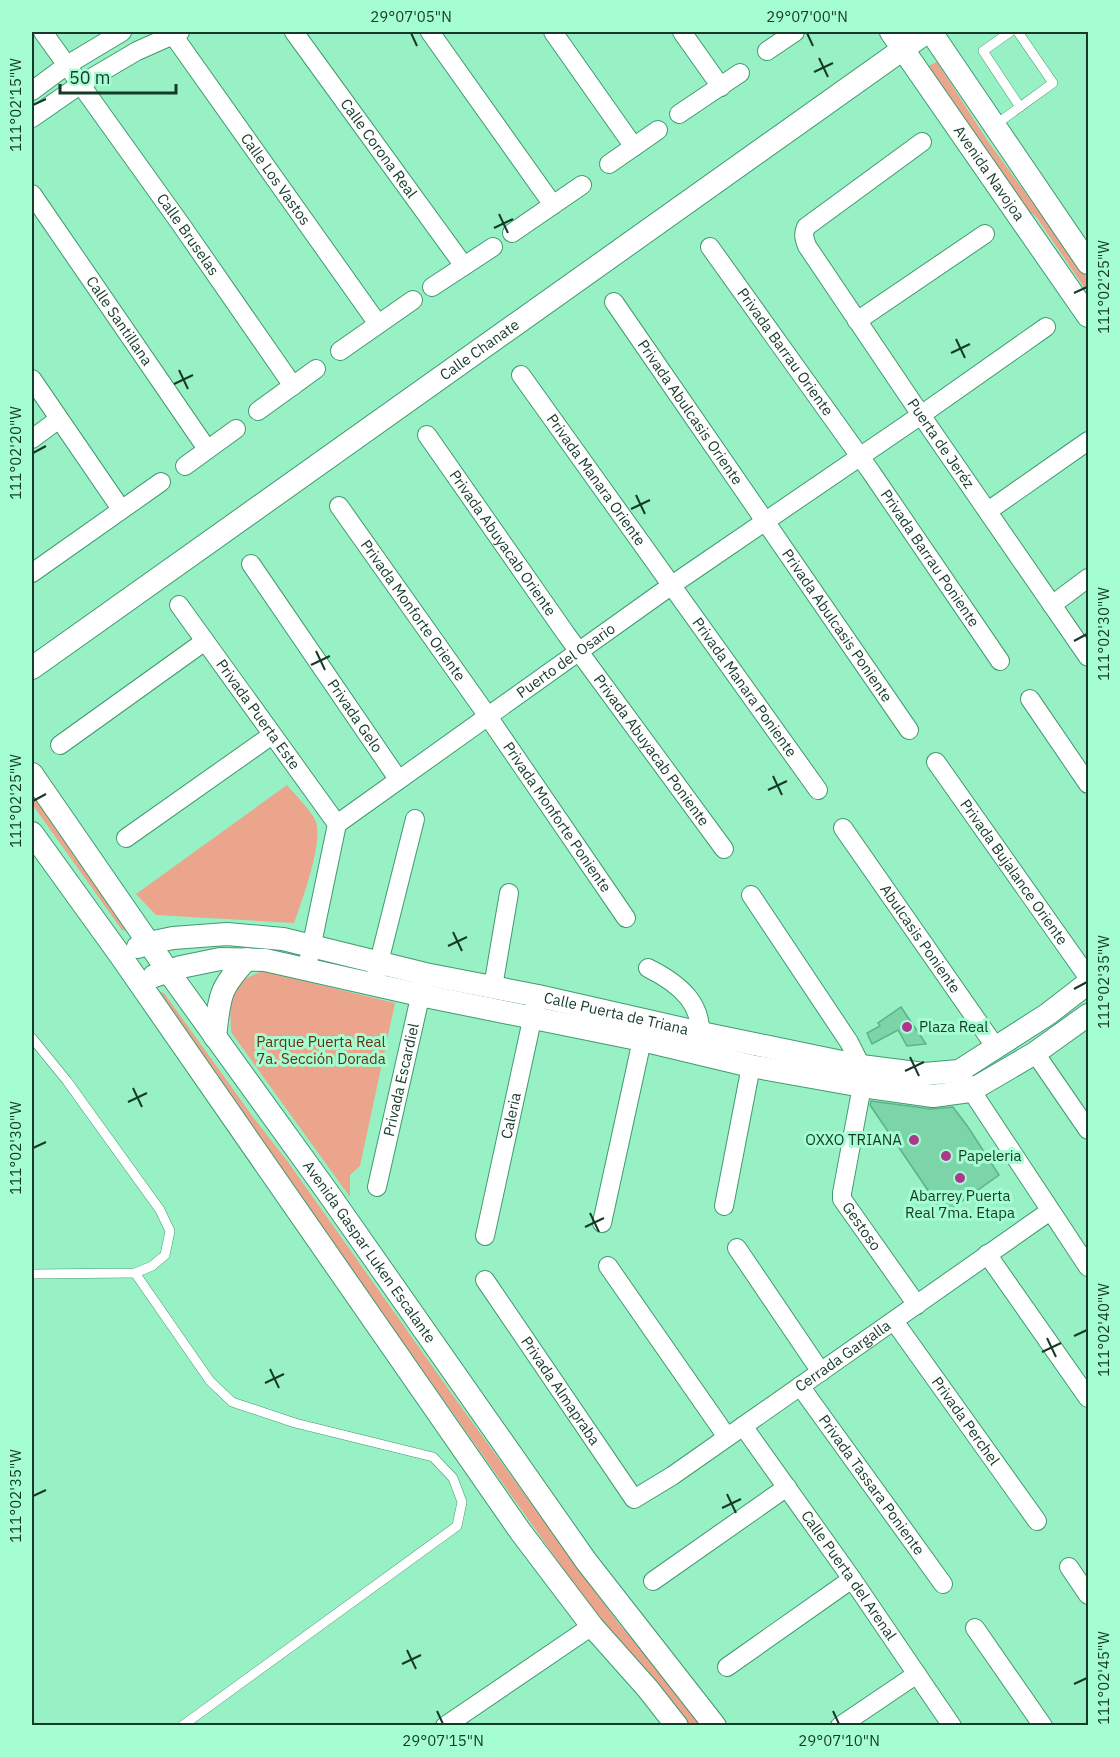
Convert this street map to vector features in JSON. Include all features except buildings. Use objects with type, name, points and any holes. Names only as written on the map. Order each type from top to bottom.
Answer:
[{"type":"street","name":"Calle Bruselas","points":[[43,32],[293,386]]},
{"type":"street","points":[[32,91],[67,65],[122,32]]},
{"type":"street","name":"Calle Corona Real","points":[[294,32],[464,266]]},
{"type":"street","points":[[429,32],[553,205]]},
{"type":"street","points":[[553,32],[634,147]]},
{"type":"street","points":[[682,32],[720,87]]},
{"type":"street","points":[[767,51],[795,32]]},
{"type":"street","points":[[929,32],[1089,263]]},
{"type":"street","name":"Calle Chanate","points":[[32,668],[897,40],[929,32]]},
{"type":"street","points":[[32,118],[81,84],[137,51],[176,33]]},
{"type":"street","name":"Calle Los Vastos","points":[[176,33],[378,324]]},
{"type":"street","name":"Avenida Navojoa","points":[[897,40],[1089,316]]},
{"type":"street","points":[[679,114],[741,73]]},
{"type":"street","points":[[609,164],[658,130]]},
{"type":"street","name":"Puerta de Jeréz","points":[[922,142],[806,227],[804,233],[807,246],[1089,657]]},
{"type":"street","points":[[512,233],[582,185]]},
{"type":"street","name":"Calle Santillana","points":[[32,194],[207,449]]},
{"type":"street","points":[[857,321],[985,234]]},
{"type":"street","points":[[432,287],[493,247]]},
{"type":"street","name":"Privada Barrau Oriente","points":[[710,247],[860,457]]},
{"type":"street","points":[[339,351],[412,300]]},
{"type":"street","name":"Privada Abulcasis Oriente","points":[[614,302],[766,521]]},
{"type":"street","name":"Puerto del Osario","points":[[337,824],[672,585],[1046,327]]},
{"type":"street","points":[[258,411],[316,369]]},
{"type":"street","name":"Privada Manara Oriente","points":[[521,375],[672,585]]},
{"type":"street","points":[[32,379],[121,509]]},
{"type":"street","points":[[32,439],[59,419]]},
{"type":"street","points":[[184,465],[236,429]]},
{"type":"street","name":"Privada Abuyacab Oriente","points":[[427,435],[579,652]]},
{"type":"street","points":[[988,511],[1089,441]]},
{"type":"street","name":"Privada Barrau Poniente","points":[[860,457],[1000,661]]},
{"type":"street","points":[[32,573],[161,482]]},
{"type":"street","name":"Privada Monforte Oriente","points":[[339,506],[487,716]]},
{"type":"street","name":"Privada Abulcasis Poniente","points":[[766,521],[909,730]]},
{"type":"street","name":"Privada Gelo","points":[[251,564],[398,779]]},
{"type":"street","points":[[1052,605],[1089,578]]},
{"type":"street","name":"Privada Manara Poniente","points":[[672,585],[818,790]]},
{"type":"street","name":"Privada Puerta Este","points":[[179,605],[337,824]]},
{"type":"street","points":[[60,745],[205,641]]},
{"type":"street","name":"Privada Abuyacab Poniente","points":[[579,652],[724,849]]},
{"type":"street","points":[[1030,699],[1089,784]]},
{"type":"street","name":"Privada Monforte Poniente","points":[[487,716],[626,918]]},
{"type":"street","points":[[126,838],[272,735]]},
{"type":"street","name":"Privada Bujalance Oriente","points":[[936,762],[1085,973],[1088,983]]},
{"type":"street","name":"Avenida Gaspar Luken Escalante","points":[[32,774],[168,971],[333,1200],[586,1562],[715,1725]]},
{"type":"street","points":[[376,974],[415,819]]},
{"type":"street","points":[[306,970],[337,824]]},
{"type":"street","name":"Abulcasis Poniente","points":[[843,828],[990,1039],[994,1050]]},
{"type":"street","points":[[32,833],[139,981],[520,1531],[592,1626],[677,1725]]},
{"type":"street","points":[[493,987],[509,893]]},
{"type":"street","points":[[751,895],[849,1042],[862,1076]]},
{"type":"street","points":[[216,935],[220,960]]},
{"type":"street","name":"Calle Puerta de Triana","points":[[120,954],[149,943],[173,938],[216,935],[262,936],[311,947],[376,974],[862,1076],[933,1096],[970,1091],[1035,1053],[1089,1015]]},
{"type":"street","points":[[215,1037],[222,991],[228,979],[248,959]]},
{"type":"street","name":"Calle Puerta de Triana","points":[[139,981],[168,971],[220,960],[248,959],[265,960],[306,970],[376,974]]},
{"type":"street","points":[[648,968],[675,983],[682,990],[698,1015],[699,1043]]},
{"type":"street","name":"Calle Puerta de Triana","points":[[423,985],[493,987],[535,1007],[642,1040],[699,1043],[752,1065],[862,1076],[959,1071],[1048,1014],[1088,983]]},
{"type":"street","name":"Privada Escardiel","points":[[377,1187],[423,985]]},
{"type":"street","name":"Caleria","points":[[485,1236],[535,1007]]},
{"type":"street","points":[[602,1223],[642,1040]]},
{"type":"street","points":[[1035,1053],[1089,1130]]},
{"type":"street","points":[[724,1206],[752,1065]]},
{"type":"street","points":[[959,1071],[970,1091],[1089,1267]]},
{"type":"street","name":"Gestoso","points":[[862,1076],[842,1199],[917,1305]]},
{"type":"street","name":"Cerrada Gargalla","points":[[634,1499],[672,1476],[1050,1211]]},
{"type":"street","points":[[737,1248],[821,1372]]},
{"type":"street","points":[[987,1254],[1089,1398]]},
{"type":"street","points":[[608,1266],[727,1437]]},
{"type":"street","name":"Privada Almapraba","points":[[485,1280],[634,1499]]},
{"type":"street","name":"Privada Perchel","points":[[894,1321],[1037,1521]]},
{"type":"street","name":"Privada Tassara Poniente","points":[[800,1386],[943,1584]]},
{"type":"street","name":"Calle Puerta del Arenal","points":[[743,1426],[952,1725]]},
{"type":"street","points":[[653,1581],[787,1487]]},
{"type":"street","points":[[1069,1567],[1089,1594]]},
{"type":"street","points":[[727,1667],[852,1580]]},
{"type":"street","points":[[445,1725],[592,1626]]},
{"type":"street","points":[[975,1628],[1043,1725]]},
{"type":"street","points":[[840,1725],[917,1674]]},
{"type":"lane","points":[[1010,32],[983,51],[1020,107]]},
{"type":"lane","points":[[995,125],[1053,83],[1018,32]]},
{"type":"lane","points":[[32,1038],[67,1081],[160,1210],[170,1231],[165,1255],[152,1266],[135,1273],[32,1274]]},
{"type":"lane","points":[[135,1273],[210,1381],[232,1402],[295,1423],[433,1457],[453,1478],[462,1502],[457,1526],[182,1725]]},
{"type":"green space","points":[[937,62],[987,140],[1088,279],[1088,293],[1037,218],[1019,202],[933,76],[928,66]]},
{"type":"green space","points":[[287,785],[314,818],[317,831],[317,844],[311,872],[294,923],[156,915],[136,894]]},
{"type":"green space","points":[[32,793],[127,927],[126,931],[122,930],[32,804]]},
{"type":"green space","name":"Parque Puerta Real 7a. Sección Dorada","points":[[262,971],[395,1003],[360,1166],[350,1175],[350,1197],[231,1032],[230,1005],[241,981]]},
{"type":"green space","points":[[159,992],[164,993],[288,1162],[459,1404],[619,1624],[685,1699],[704,1725],[688,1725],[584,1598],[158,997]]},
{"type":"place","name":"Plaza Real","points":[[907,1027]]},
{"type":"place","name":"OXXO TRIANA","points":[[914,1140]]},
{"type":"place","name":"Papeleria","points":[[946,1156]]},
{"type":"place","name":"Abarrey Puerta Real 7ma. Etapa","points":[[960,1178]]}]
